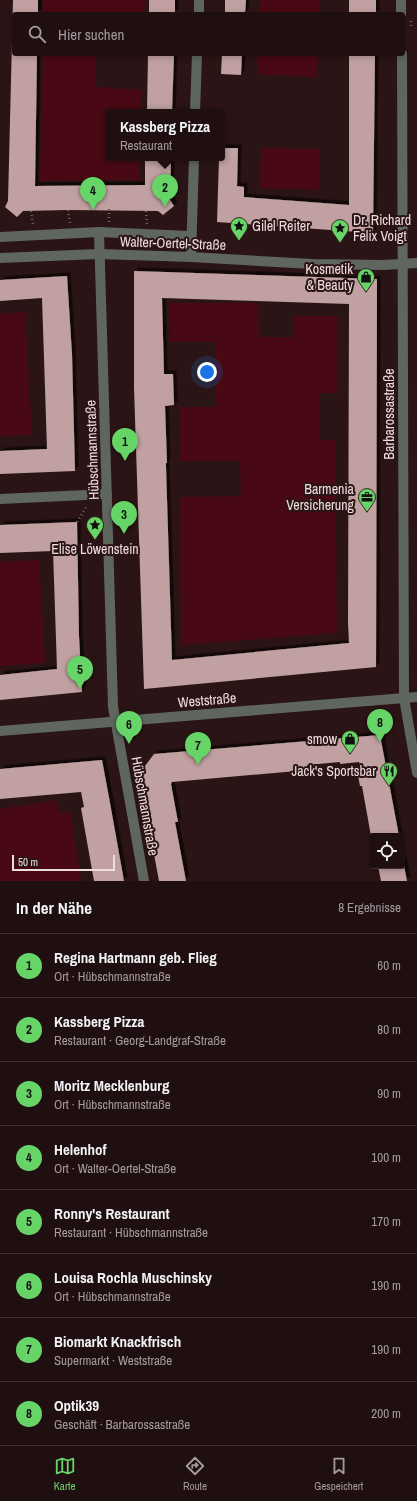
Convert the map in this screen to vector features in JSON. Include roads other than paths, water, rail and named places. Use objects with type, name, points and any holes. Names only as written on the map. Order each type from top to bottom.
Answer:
[{"type":"street","points":[[199,0],[199,12]]},
{"type":"street","points":[[401,0],[401,12]]},
{"type":"street","points":[[195,109],[197,56]]},
{"type":"street","name":"Barbarossastraße","points":[[402,56],[404,698],[417,773]]},
{"type":"street","points":[[191,257],[190,236],[194,161]]},
{"type":"street","name":"Walter-Oertel-Straße","points":[[0,236],[99,232],[190,236]]},
{"type":"street","name":"Hübschmannstraße","points":[[99,232],[113,707],[144,881]]},
{"type":"street","name":"Walter-Oertel-Straße","points":[[0,258],[99,254],[191,257],[312,264],[383,266],[417,264]]},
{"type":"street","points":[[0,499],[107,494]]},
{"type":"street","name":"Weststraße","points":[[0,731],[417,697]]},
{"type":"place","name":"Kassberg Pizza","points":[[165,207]]},
{"type":"place","name":"Helenhof","points":[[93,210]]},
{"type":"place","name":"Gilel Reiter","points":[[239,241]]},
{"type":"place","name":"Dr. Richard Felix Voigt","points":[[340,243]]},
{"type":"place","name":"Kosmetik & Beauty","points":[[366,292]]},
{"type":"place","name":"Regina Hartmann geb. Flieg","points":[[125,461]]},
{"type":"place","name":"Barmenia Versicherung","points":[[367,512]]},
{"type":"place","name":"Moritz Mecklenburg","points":[[124,534]]},
{"type":"place","name":"Elise Löwenstein","points":[[95,540]]},
{"type":"place","name":"Ronny's Restaurant","points":[[80,689]]},
{"type":"place","name":"Optik39","points":[[380,742]]},
{"type":"place","name":"Louisa Rochla Muschinsky","points":[[129,744]]},
{"type":"place","name":"smow","points":[[350,754]]},
{"type":"place","name":"Biomarkt Knackfrisch","points":[[198,765]]},
{"type":"place","name":"Jack's Sportsbar","points":[[389,786]]}]
